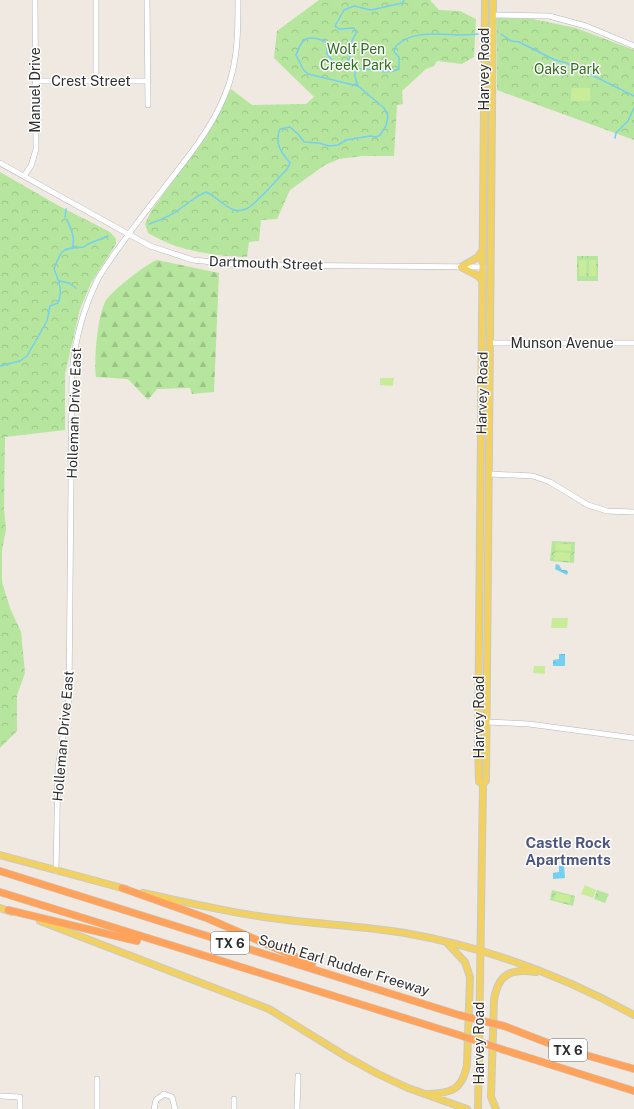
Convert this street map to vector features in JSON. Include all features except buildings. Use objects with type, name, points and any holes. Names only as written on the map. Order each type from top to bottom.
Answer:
[{"type":"highway","name":"South Earl Rudder Freeway","points":[[0,871],[459,1015],[504,1026],[561,1048],[634,1069]]},
{"type":"highway","points":[[122,888],[209,919],[343,978]]},
{"type":"highway","name":"TX 6","points":[[0,892],[171,947],[459,1035],[634,1092]]},
{"type":"highway","points":[[8,910],[146,943],[171,947]]},
{"type":"main road","name":"Harvey Road","points":[[483,784],[479,782],[479,702],[485,0]]},
{"type":"main road","name":"Harvey Road","points":[[478,1109],[479,952],[483,784],[486,781],[487,722],[493,0]]},
{"type":"main road","points":[[484,69],[488,71],[488,89],[492,97]]},
{"type":"main road","points":[[483,152],[487,156],[487,178],[491,181]]},
{"type":"main road","points":[[461,267],[478,257],[482,247]]},
{"type":"main road","points":[[490,288],[486,283],[486,270],[483,267],[491,249]]},
{"type":"main road","points":[[461,267],[478,276],[482,282]]},
{"type":"main road","points":[[482,319],[486,327],[486,339],[490,343],[486,346],[482,361]]},
{"type":"main road","points":[[481,448],[484,454],[485,472],[489,474]]},
{"type":"main road","points":[[480,514],[484,518],[484,536],[488,542]]},
{"type":"main road","points":[[480,616],[488,614]]},
{"type":"main road","points":[[479,702],[483,705],[483,720],[487,722]]},
{"type":"main road","points":[[0,855],[122,888],[258,916],[384,930],[447,943],[521,964],[545,973],[603,998],[634,1015]]},
{"type":"main road","points":[[0,908],[64,928],[269,1009],[347,1057],[408,1088],[467,1109]]},
{"type":"main road","points":[[424,1094],[446,1093],[457,1088],[464,1078],[466,1065],[470,977],[465,962],[447,943]]},
{"type":"main road","points":[[496,1109],[491,1097],[494,1000],[496,986],[504,976],[513,971],[524,970],[545,973]]},
{"type":"street","name":"Manuel Drive","points":[[24,176],[30,166],[36,149],[35,0]]},
{"type":"street","points":[[96,0],[96,81]]},
{"type":"street","points":[[147,0],[146,81],[148,105]]},
{"type":"street","name":"Holleman Drive East","points":[[56,871],[58,768],[70,698],[73,358],[76,335],[89,296],[107,264],[195,147],[222,101],[229,83],[236,52],[238,0]]},
{"type":"street","points":[[494,15],[549,16],[586,26],[634,46]]},
{"type":"street","name":"Crest Street","points":[[35,81],[146,81]]},
{"type":"street","name":"Dartmouth Street","points":[[0,163],[150,246],[193,260],[230,264],[483,267]]},
{"type":"street","name":"Munson Avenue","points":[[490,343],[634,343]]},
{"type":"street","points":[[489,474],[536,477],[550,482],[588,505],[607,511],[634,512]]},
{"type":"street","points":[[487,722],[529,724],[634,738]]},
{"type":"street","points":[[297,1109],[298,1076]]},
{"type":"street","points":[[97,1079],[97,1109]]},
{"type":"street","points":[[154,1109],[156,1100],[164,1094],[172,1097],[175,1109]]},
{"type":"street","points":[[0,1096],[20,1097],[20,1109]]},
{"type":"street","points":[[234,1099],[234,1109]]},
{"type":"green space","name":"Wolf Pen Creek Park","points":[[319,0],[430,0],[439,10],[460,11],[476,19],[474,57],[462,64],[437,61],[434,66],[426,69],[402,91],[403,104],[397,105],[394,156],[362,156],[339,159],[325,165],[290,190],[277,219],[261,220],[259,241],[249,242],[247,257],[209,254],[183,248],[148,233],[145,224],[151,211],[207,134],[231,89],[252,105],[306,104],[314,97],[274,58],[277,31]]},
{"type":"green space","name":"Oaks Park","points":[[497,18],[533,19],[576,28],[634,50],[634,140],[497,90]]},
{"type":"green space","points":[[571,88],[590,88],[590,101],[571,101]]},
{"type":"green space","points":[[0,172],[59,206],[110,232],[116,239],[116,244],[91,283],[80,309],[65,374],[65,430],[5,437],[4,509],[6,529],[2,550],[2,582],[10,608],[21,632],[25,673],[17,695],[17,731],[0,748]]},
{"type":"green space","points":[[577,256],[598,256],[598,281],[577,281]]},
{"type":"green space","points":[[157,260],[219,273],[214,392],[192,394],[190,388],[157,389],[148,400],[128,379],[96,377],[95,360],[97,339],[100,318],[105,302],[114,291],[129,278]]},
{"type":"green space","points":[[579,260],[587,260],[586,276],[579,276]]},
{"type":"green space","points":[[589,260],[596,260],[596,276],[589,276]]},
{"type":"green space","points":[[380,378],[394,378],[393,386],[380,385]]},
{"type":"green space","points":[[552,541],[575,542],[574,563],[550,561]]},
{"type":"green space","points":[[556,543],[571,544],[571,551],[555,550]]},
{"type":"green space","points":[[555,552],[570,553],[570,561],[554,560]]},
{"type":"green space","points":[[552,618],[568,618],[567,628],[551,628]]},
{"type":"green space","points":[[534,666],[545,666],[545,674],[533,673]]},
{"type":"green space","points":[[585,885],[596,890],[593,898],[581,894]]},
{"type":"green space","points":[[552,890],[575,896],[573,906],[550,900]]},
{"type":"green space","points":[[597,890],[609,894],[605,903],[594,899]]},
{"type":"green space","points":[[556,893],[571,896],[570,903],[554,900]]},
{"type":"water","points":[[556,564],[559,565],[562,570],[566,570],[568,572],[567,575],[555,569]]},
{"type":"water","points":[[559,654],[565,654],[565,666],[553,666],[553,660],[559,659]]},
{"type":"water","points":[[559,866],[564,866],[565,878],[553,879],[553,873],[559,872]]},
{"type":"waterway","points":[[149,224],[170,216],[196,197],[206,192],[234,210],[243,210],[251,206],[288,168],[290,163],[279,147],[278,134],[280,129],[290,127],[304,142],[319,143],[329,146],[338,145],[346,140],[370,136],[376,137],[380,135],[386,126],[388,116],[384,108],[358,86],[308,74],[303,69],[296,55],[303,41],[314,38],[325,41],[327,54],[333,61],[344,63],[349,60],[352,41],[356,33],[354,28],[339,29],[335,26],[344,10],[354,6],[371,10],[402,3],[404,0]]},
{"type":"waterway","points":[[358,86],[355,77],[355,69],[383,72],[399,69],[399,57],[394,52],[396,46],[404,40],[424,34],[478,34]]},
{"type":"waterway","points":[[501,34],[511,41],[519,42],[555,60],[567,63],[575,69],[588,73],[634,96]]},
{"type":"waterway","points":[[615,138],[616,133],[628,121],[634,108]]},
{"type":"waterway","points":[[65,217],[66,209]]},
{"type":"waterway","points":[[67,220],[73,238],[72,248]]},
{"type":"waterway","points":[[0,366],[20,361],[27,356],[47,321],[50,306],[58,303],[60,290],[59,282],[54,269],[61,253],[67,249],[84,247],[108,236]]},
{"type":"waterway","points":[[59,281],[69,283],[76,288]]},
{"type":"district","name":"Castle Rock Apartments","points":[[568,850]]}]
